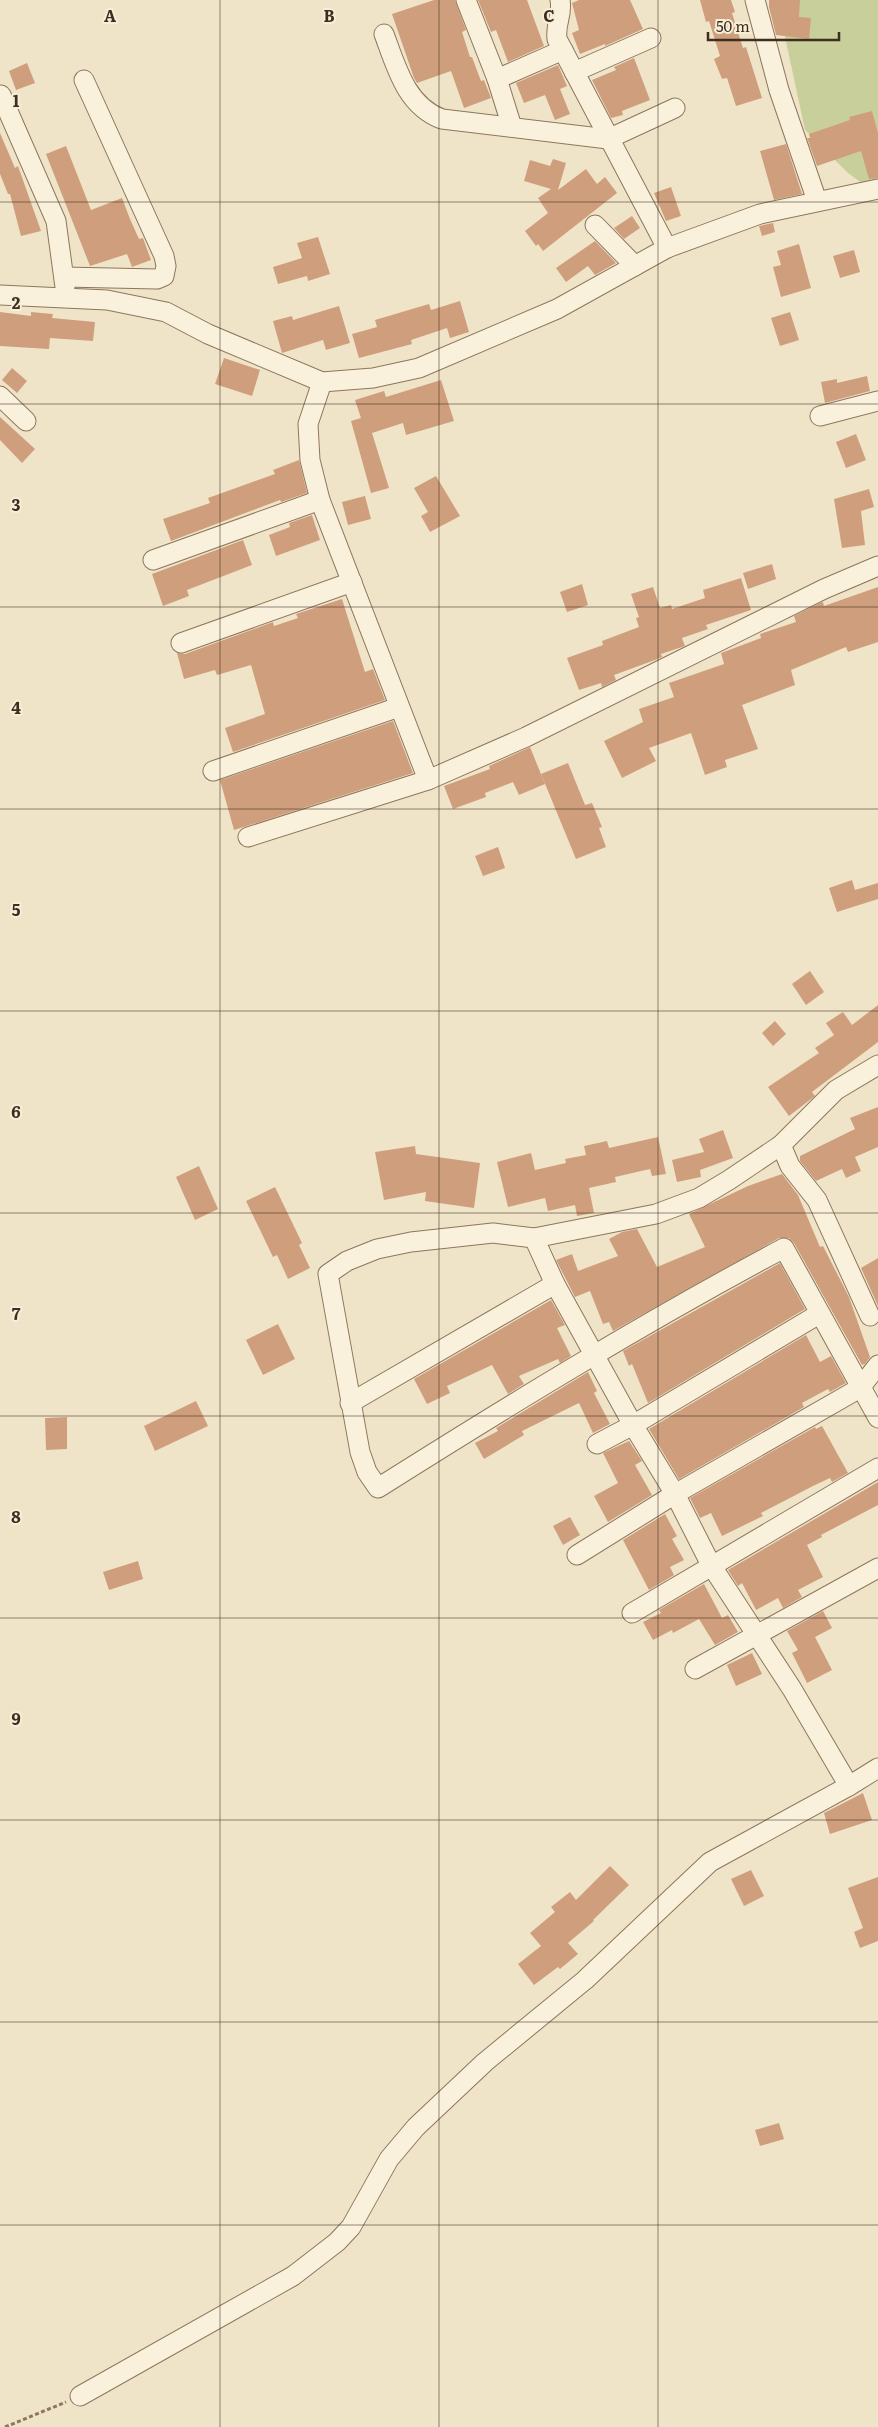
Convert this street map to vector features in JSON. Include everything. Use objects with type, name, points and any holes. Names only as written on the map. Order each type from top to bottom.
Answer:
[{"type":"street","points":[[466,0],[497,79],[512,127]]},
{"type":"street","points":[[560,0],[560,14],[555,26],[557,39],[667,248]]},
{"type":"street","points":[[755,0],[758,20],[779,90],[817,201]]},
{"type":"street","points":[[384,34],[404,87],[431,115],[442,118],[608,139],[675,108]]},
{"type":"street","points":[[574,72],[651,38]]},
{"type":"street","points":[[497,79],[564,50]]},
{"type":"street","points":[[64,277],[157,279],[164,276],[166,266],[164,256],[84,80]]},
{"type":"street","points":[[1,96],[56,220],[66,299]]},
{"type":"street","points":[[0,296],[107,300],[166,312],[208,334],[322,382],[373,378],[419,368],[557,309],[667,248],[760,214],[878,189]]},
{"type":"street","points":[[595,225],[635,266]]},
{"type":"street","points":[[322,382],[308,424],[310,460],[320,500],[428,780]]},
{"type":"street","points":[[0,396],[26,421]]},
{"type":"street","points":[[820,416],[878,400]]},
{"type":"street","points":[[153,560],[320,500]]},
{"type":"street","points":[[248,837],[428,780],[526,737],[824,589],[878,566]]},
{"type":"street","points":[[181,643],[352,582]]},
{"type":"street","points":[[213,771],[399,707]]},
{"type":"street","points":[[878,1065],[836,1090],[780,1144],[729,1180],[699,1198],[656,1214],[534,1238],[493,1233],[411,1242],[370,1252],[347,1261],[328,1274],[360,1452],[367,1472],[378,1488],[595,1352],[784,1248],[878,1418]]},
{"type":"street","points":[[780,1144],[790,1166],[817,1200],[870,1316]]},
{"type":"street","points":[[534,1238],[555,1284],[595,1352],[633,1425],[675,1494],[711,1565],[755,1635],[792,1688],[849,1786]]},
{"type":"street","points":[[350,1403],[555,1284]]},
{"type":"street","points":[[597,1444],[633,1425],[819,1314]]},
{"type":"street","points":[[577,1555],[675,1494],[860,1388],[878,1365]]},
{"type":"street","points":[[632,1613],[878,1468]]},
{"type":"street","points":[[695,1669],[878,1568]]},
{"type":"street","points":[[80,2396],[293,2276],[337,2242],[351,2227],[389,2159],[401,2143],[485,2062],[585,1980],[710,1862],[849,1786],[878,1768]]},
{"type":"path","points":[[5,2427],[80,2396]]},
{"type":"green space","points":[[777,0],[878,0],[878,195],[848,173],[805,130]]},
{"type":"building","points":[[434,0],[455,0],[466,30],[462,32],[470,57],[472,57],[481,81],[484,80],[491,98],[464,108],[451,71],[417,83],[414,78],[392,14]]},
{"type":"building","points":[[478,0],[527,0],[544,46],[508,62],[496,30],[491,32]]},
{"type":"building","points":[[579,0],[630,0],[643,29],[605,46],[605,44],[580,54],[572,33],[579,30],[572,3]]},
{"type":"building","points":[[700,0],[731,0],[735,12],[732,13],[743,48],[746,47],[762,98],[736,106],[727,78],[722,79],[714,59],[720,56],[709,21],[706,22]]},
{"type":"building","points":[[769,0],[800,0],[799,17],[811,18],[809,39],[776,35]]},
{"type":"building","points":[[634,58],[650,100],[622,111],[623,115],[611,118],[592,80],[616,70],[614,67]]},
{"type":"building","points":[[27,63],[35,83],[16,90],[9,71]]},
{"type":"building","points":[[558,65],[567,86],[560,89],[570,114],[555,120],[545,95],[524,103],[516,83]]},
{"type":"building","points":[[872,111],[878,133],[878,178],[869,179],[861,151],[817,166],[807,138],[810,138],[809,134],[850,120],[849,117]]},
{"type":"building","points":[[0,133],[15,168],[18,166],[41,231],[21,236],[10,194],[8,194],[0,174]]},
{"type":"building","points":[[786,144],[802,194],[774,200],[760,151]]},
{"type":"building","points":[[66,146],[91,210],[122,198],[139,239],[143,238],[151,260],[132,267],[127,254],[90,266],[46,154]]},
{"type":"building","points":[[553,159],[566,163],[558,190],[586,169],[597,184],[605,177],[617,193],[543,251],[538,244],[536,246],[525,231],[548,213],[538,198],[551,189],[524,181],[530,160],[550,166]]},
{"type":"building","points":[[671,187],[681,216],[666,221],[654,193]]},
{"type":"building","points":[[632,216],[640,228],[624,239],[614,228]]},
{"type":"building","points":[[773,223],[775,232],[762,236],[759,226]]},
{"type":"building","points":[[318,237],[330,274],[308,281],[307,276],[278,284],[273,267],[302,258],[297,243]]},
{"type":"building","points":[[595,241],[616,263],[595,275],[588,266],[566,282],[556,268]]},
{"type":"building","points":[[799,244],[811,288],[781,297],[773,267],[781,265],[777,251]]},
{"type":"building","points":[[854,250],[860,272],[840,278],[833,256]]},
{"type":"building","points":[[460,301],[469,332],[450,338],[447,328],[411,340],[412,344],[359,358],[352,334],[377,327],[375,320],[429,304],[431,310]]},
{"type":"building","points":[[339,306],[350,343],[326,350],[323,340],[282,353],[273,321],[292,316],[293,320]]},
{"type":"building","points":[[0,312],[31,316],[31,312],[53,314],[52,318],[95,322],[93,341],[50,338],[49,349],[0,346]]},
{"type":"building","points":[[790,312],[799,340],[780,346],[771,318]]},
{"type":"building","points":[[224,358],[260,370],[252,396],[215,384]]},
{"type":"building","points":[[12,368],[27,381],[17,393],[2,380]]},
{"type":"building","points":[[867,376],[870,391],[825,403],[821,382],[837,379],[837,383]]},
{"type":"building","points":[[441,380],[454,421],[406,435],[403,423],[372,433],[389,488],[371,493],[351,421],[361,418],[355,400],[384,391],[386,397]]},
{"type":"building","points":[[0,417],[35,449],[22,463],[0,440]]},
{"type":"building","points":[[856,434],[866,460],[846,468],[836,442]]},
{"type":"building","points":[[299,460],[307,493],[281,502],[280,500],[171,541],[163,519],[210,503],[208,498],[275,474],[273,470]]},
{"type":"building","points":[[436,476],[460,516],[430,532],[421,516],[428,512],[414,488]]},
{"type":"building","points":[[869,489],[874,507],[861,511],[865,545],[842,548],[834,499]]},
{"type":"building","points":[[365,496],[371,519],[348,525],[342,502]]},
{"type":"building","points":[[312,515],[320,540],[276,556],[269,535],[290,527],[289,523]]},
{"type":"building","points":[[243,540],[252,565],[187,590],[189,596],[163,606],[152,574]]},
{"type":"building","points":[[772,564],[776,579],[748,589],[743,573]]},
{"type":"building","points":[[741,578],[751,610],[706,625],[708,629],[682,638],[685,646],[661,654],[662,657],[614,675],[616,680],[602,687],[601,683],[579,690],[567,658],[603,645],[602,641],[639,627],[636,618],[639,617],[631,594],[653,587],[660,608],[671,605],[672,609],[705,598],[703,590]]},
{"type":"building","points":[[582,584],[588,605],[567,612],[560,592]]},
{"type":"building","points":[[878,587],[878,642],[848,652],[846,647],[791,670],[795,685],[742,705],[758,749],[725,760],[727,767],[705,775],[691,733],[649,748],[656,761],[622,778],[604,741],[643,722],[639,709],[674,697],[669,683],[724,664],[721,653],[761,638],[760,634],[796,622],[794,616],[820,603],[823,602],[824,606]]},
{"type":"building","points":[[342,599],[365,672],[373,669],[385,700],[233,752],[225,728],[265,714],[251,665],[217,675],[215,670],[184,679],[177,653],[185,654],[273,622],[274,626],[298,618],[296,614]]},
{"type":"building","points":[[393,721],[413,773],[234,830],[220,780]]},
{"type":"building","points":[[530,747],[545,784],[519,795],[513,782],[485,793],[486,797],[453,809],[444,786],[490,769],[489,766]]},
{"type":"building","points":[[568,763],[585,805],[592,803],[602,827],[599,828],[606,847],[576,859],[541,774]]},
{"type":"building","points":[[498,847],[505,868],[483,876],[475,856]]},
{"type":"building","points":[[852,880],[855,890],[878,883],[878,899],[837,912],[829,888]]},
{"type":"building","points":[[810,971],[824,992],[806,1005],[792,984]]},
{"type":"building","points":[[878,1005],[878,1042],[812,1092],[815,1096],[789,1116],[768,1087],[819,1053],[815,1048],[834,1035],[826,1023],[843,1012],[852,1025]]},
{"type":"building","points":[[775,1021],[786,1034],[773,1046],[762,1033]]},
{"type":"building","points":[[878,1107],[878,1147],[855,1157],[861,1171],[846,1178],[842,1169],[816,1181],[800,1161],[800,1156],[855,1129],[850,1118]]},
{"type":"building","points":[[723,1130],[733,1158],[700,1170],[701,1177],[677,1182],[672,1160],[704,1152],[699,1139]]},
{"type":"building","points":[[658,1137],[666,1174],[652,1176],[650,1169],[615,1177],[616,1182],[589,1188],[594,1213],[577,1216],[575,1205],[548,1211],[545,1198],[508,1207],[497,1162],[531,1153],[535,1170],[566,1163],[565,1159],[586,1155],[584,1146],[607,1141],[609,1148]]},
{"type":"building","points":[[415,1146],[416,1154],[480,1163],[474,1208],[425,1201],[426,1192],[384,1200],[375,1152]]},
{"type":"building","points":[[199,1166],[218,1209],[195,1220],[176,1177]]},
{"type":"building","points":[[782,1174],[798,1195],[820,1247],[823,1246],[849,1297],[870,1357],[865,1364],[862,1365],[794,1243],[789,1238],[779,1238],[613,1331],[609,1322],[603,1324],[590,1291],[575,1297],[556,1260],[572,1254],[578,1271],[618,1256],[609,1239],[622,1232],[637,1229],[657,1267],[705,1247],[689,1214],[748,1186]]},
{"type":"building","points":[[275,1187],[302,1243],[299,1245],[310,1268],[288,1279],[277,1255],[273,1257],[246,1201]]},
{"type":"building","points":[[878,1258],[878,1306],[861,1268]]},
{"type":"building","points":[[780,1263],[805,1309],[648,1403],[632,1364],[629,1366],[623,1351]]},
{"type":"building","points":[[551,1300],[565,1325],[557,1328],[571,1356],[560,1363],[558,1359],[519,1376],[524,1384],[508,1394],[492,1365],[447,1386],[450,1393],[427,1404],[414,1379]]},
{"type":"building","points":[[278,1324],[295,1359],[263,1375],[246,1340]]},
{"type":"building","points":[[806,1335],[820,1362],[831,1356],[846,1383],[830,1392],[828,1389],[802,1403],[804,1407],[679,1479],[649,1429]]},
{"type":"building","points":[[588,1372],[597,1391],[594,1393],[610,1424],[593,1433],[579,1403],[522,1431],[524,1435],[484,1459],[475,1443],[498,1431],[496,1428]]},
{"type":"building","points":[[196,1401],[208,1426],[155,1451],[144,1426]]},
{"type":"building","points":[[67,1417],[67,1449],[46,1450],[45,1418]]},
{"type":"building","points":[[822,1426],[848,1473],[832,1482],[830,1478],[813,1486],[761,1513],[763,1516],[722,1536],[711,1513],[700,1518],[690,1498],[815,1427],[816,1429]]},
{"type":"building","points":[[629,1441],[642,1461],[635,1465],[652,1495],[608,1522],[594,1496],[618,1483],[603,1453]]},
{"type":"building","points":[[878,1482],[878,1505],[821,1535],[822,1537],[807,1545],[823,1577],[798,1590],[802,1597],[783,1608],[778,1598],[756,1610],[742,1583],[738,1586],[728,1570]]},
{"type":"building","points":[[665,1514],[677,1536],[672,1539],[684,1560],[670,1567],[674,1575],[649,1590],[623,1540]]},
{"type":"building","points":[[570,1517],[580,1535],[563,1545],[553,1526]]},
{"type":"building","points":[[138,1561],[143,1579],[109,1590],[103,1572]]},
{"type":"building","points":[[704,1584],[722,1618],[728,1615],[738,1632],[715,1645],[699,1619],[673,1633],[672,1630],[653,1640],[643,1622],[661,1613],[659,1610]]},
{"type":"building","points":[[823,1611],[832,1628],[815,1637],[832,1670],[807,1683],[792,1653],[798,1650],[787,1631]]},
{"type":"building","points":[[752,1653],[762,1674],[736,1686],[727,1665]]},
{"type":"building","points":[[863,1793],[872,1820],[830,1834],[824,1813]]},
{"type":"building","points":[[610,1866],[629,1885],[594,1921],[568,1943],[578,1954],[560,1969],[558,1967],[534,1985],[518,1964],[541,1946],[530,1933],[555,1912],[551,1907],[570,1892],[576,1900]]},
{"type":"building","points":[[751,1870],[764,1896],[744,1906],[731,1879]]},
{"type":"building","points":[[878,1877],[878,1941],[860,1948],[854,1932],[863,1928],[848,1888]]},
{"type":"building","points":[[779,2123],[784,2139],[760,2146],[755,2130]]}]
